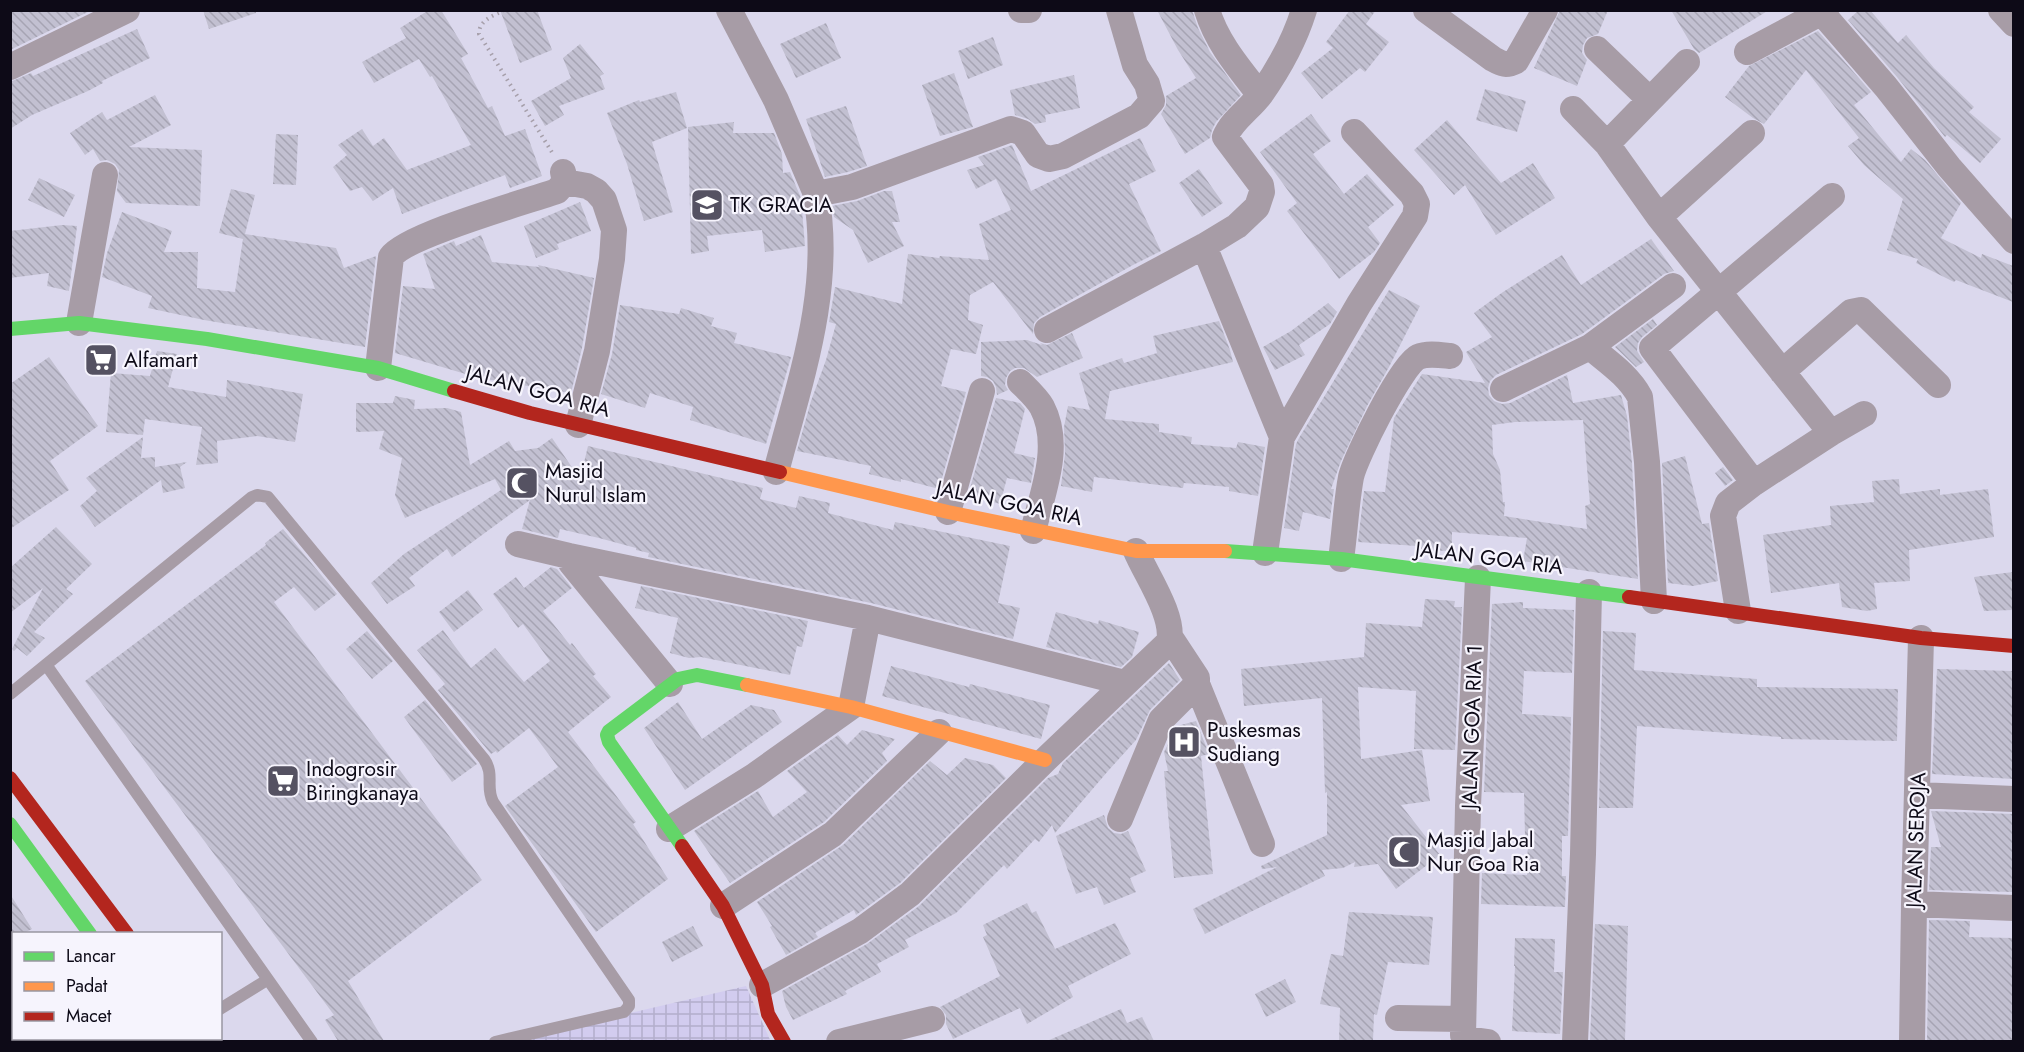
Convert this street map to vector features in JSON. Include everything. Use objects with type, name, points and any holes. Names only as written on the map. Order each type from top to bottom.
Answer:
[{"type":"main road","name":"JALAN GOA RIA","points":[[10,328],[79,324],[173,334],[378,368],[530,413],[948,512],[1136,551],[1239,551],[1341,559],[1738,611],[1921,638],[2013,646]]},
{"type":"main road","points":[[784,1041],[768,1014],[762,985],[723,906],[609,742],[607,735],[609,731],[678,679],[706,675],[851,707],[1045,760]]},
{"type":"main road","points":[[10,778],[126,932]]},
{"type":"main road","points":[[10,824],[89,932]]},
{"type":"street","points":[[10,67],[127,10]]},
{"type":"street","points":[[729,10],[776,100],[816,194],[821,239],[821,283],[814,326],[776,472]]},
{"type":"street","points":[[1021,10],[1029,10]]},
{"type":"street","points":[[816,194],[852,187],[1011,129],[1023,133],[1038,155],[1049,159],[1063,156],[1139,116],[1152,101],[1147,84],[1135,65],[1119,10]]},
{"type":"street","points":[[1207,10],[1213,28],[1232,60],[1260,94]]},
{"type":"street","points":[[1047,330],[1204,246],[1237,226],[1257,207],[1262,192],[1261,184],[1225,137],[1230,127],[1260,94],[1297,32],[1304,10]]},
{"type":"street","points":[[1426,10],[1493,59],[1509,65],[1516,61],[1545,10]]},
{"type":"street","points":[[2001,10],[2013,24]]},
{"type":"street","points":[[1747,52],[1824,12],[1949,167],[2013,241]]},
{"type":"street","points":[[1597,48],[1649,99]]},
{"type":"street","points":[[1607,144],[1687,62]]},
{"type":"street","points":[[1573,109],[1607,144],[1659,217],[1831,433]]},
{"type":"street","points":[[1265,553],[1282,437],[1359,304],[1415,216],[1417,204],[1412,194],[1354,132]]},
{"type":"street","points":[[1659,217],[1752,133]]},
{"type":"street","points":[[79,324],[105,175]]},
{"type":"street","points":[[378,368],[391,257],[395,251],[434,232],[557,191],[564,177],[587,186],[604,200],[614,230],[612,259],[597,351],[578,424]]},
{"type":"street","points":[[1754,483],[1652,348],[1832,196]]},
{"type":"street","points":[[1204,246],[1282,437]]},
{"type":"street","points":[[1503,389],[1590,347],[1673,286]]},
{"type":"street","points":[[1782,372],[1851,312],[1861,310],[1938,385]]},
{"type":"street","points":[[1590,347],[1620,372],[1640,397],[1647,462],[1654,601]]},
{"type":"street","points":[[1341,559],[1352,474],[1385,403],[1411,362],[1425,355],[1450,356]]},
{"type":"street","points":[[1020,382],[1041,405],[1046,416],[1050,444],[1050,465],[1034,531]]},
{"type":"street","points":[[948,512],[982,391]]},
{"type":"street","points":[[1738,611],[1723,516],[1728,503],[1754,483],[1864,414]]},
{"type":"street","points":[[518,544],[868,618],[1125,683]]},
{"type":"street","points":[[762,985],[860,931],[910,894],[1045,760],[1169,642],[1171,630],[1136,551]]},
{"type":"street","points":[[569,556],[571,563],[670,684]]},
{"type":"street","name":"JALAN GOA RIA 1","points":[[1463,1019],[1468,806],[1478,578]]},
{"type":"street","points":[[1575,1041],[1590,592]]},
{"type":"street","points":[[669,829],[754,776],[851,707],[868,618]]},
{"type":"street","points":[[1170,638],[1197,678],[1197,684],[1262,844]]},
{"type":"street","name":"JALAN SEROJA","points":[[1912,1041],[1921,638]]},
{"type":"street","points":[[1120,819],[1161,720],[1197,684]]},
{"type":"street","points":[[723,906],[833,834],[939,732]]},
{"type":"street","points":[[1917,795],[2013,799]]},
{"type":"street","points":[[1914,904],[2013,908]]},
{"type":"street","points":[[839,1041],[932,1018]]},
{"type":"street","points":[[1398,1018],[1463,1019],[1465,1038],[1488,1041]]},
{"type":"lane","points":[[10,694],[252,497],[268,496],[484,759],[490,772],[489,794],[493,802],[629,1000],[629,1006],[624,1012],[495,1041]]},
{"type":"lane","points":[[47,666],[312,1041]]},
{"type":"lane","points":[[222,1009],[267,980]]},
{"type":"path","points":[[504,10],[486,19],[479,27],[479,34],[564,177]]},
{"type":"shaded area","points":[[746,986],[771,1042],[506,1042]]},
{"type":"building","points":[[10,10],[92,10],[10,50]]},
{"type":"building","points":[[203,10],[256,10],[256,13],[209,29]]},
{"type":"building","points":[[429,10],[441,10],[468,54],[461,58],[488,108],[492,106],[505,136],[525,129],[542,176],[510,188],[505,175],[402,214],[393,188],[373,201],[362,187],[350,191],[333,167],[347,155],[338,145],[362,129],[373,146],[384,138],[407,170],[471,145],[432,76],[430,77],[419,59],[374,83],[362,62],[406,38],[400,28]]},
{"type":"building","points":[[500,10],[537,10],[552,50],[520,63]]},
{"type":"building","points":[[1157,10],[1192,10],[1210,52],[1241,95],[1216,122],[1210,138],[1185,154],[1161,114],[1166,105],[1166,96],[1196,78]]},
{"type":"building","points":[[1350,10],[1376,10],[1366,24],[1389,42],[1365,72],[1360,68],[1322,99],[1301,73],[1333,48],[1326,42]]},
{"type":"building","points":[[1560,10],[1608,10],[1598,34],[1587,38],[1583,45],[1582,53],[1587,60],[1577,86],[1534,68]]},
{"type":"building","points":[[1671,10],[1769,10],[1699,53],[1694,49]]},
{"type":"building","points":[[1859,10],[1870,10],[1898,43],[1906,35],[1934,68],[1974,107],[1969,112],[2001,139],[1980,163],[1947,135],[1945,137],[1848,20]]},
{"type":"building","points":[[826,23],[841,58],[796,78],[780,44]]},
{"type":"building","points":[[137,29],[150,58],[102,81],[103,83],[88,91],[32,115],[10,129],[10,82],[31,73],[33,76]]},
{"type":"building","points":[[1818,31],[1871,92],[1854,105],[1901,162],[1911,149],[1925,160],[1961,203],[1941,238],[1981,258],[1982,254],[2013,266],[2013,302],[1956,280],[1954,282],[1916,263],[1918,259],[1887,250],[1903,199],[1864,165],[1848,146],[1859,138],[1806,70],[1764,124],[1725,97],[1749,66]]},
{"type":"building","points":[[993,37],[1003,65],[968,79],[958,51]]},
{"type":"building","points":[[580,44],[604,74],[600,76],[605,89],[559,106],[564,115],[545,126],[531,101],[571,78],[563,58]]},
{"type":"building","points":[[954,73],[973,127],[940,136],[922,85]]},
{"type":"building","points":[[1074,75],[1080,108],[1045,115],[1046,122],[1035,124],[1015,115],[1010,90]]},
{"type":"building","points":[[1485,89],[1526,101],[1517,132],[1476,120]]},
{"type":"building","points":[[676,92],[687,128],[652,142],[673,212],[644,221],[627,164],[607,113],[639,100],[640,102]]},
{"type":"building","points":[[155,95],[171,125],[129,147],[202,150],[200,206],[126,203],[117,191],[119,170],[115,164],[107,160],[100,161],[93,149],[85,155],[70,133],[102,112],[107,120]]},
{"type":"building","points":[[846,106],[867,166],[825,177],[806,119]]},
{"type":"building","points":[[1311,114],[1331,141],[1313,154],[1344,194],[1367,174],[1394,205],[1368,227],[1380,243],[1374,252],[1339,279],[1287,211],[1297,203],[1260,152]]},
{"type":"building","points":[[1447,120],[1501,183],[1533,163],[1555,198],[1496,235],[1465,185],[1454,195],[1414,150]]},
{"type":"building","points":[[734,122],[733,133],[774,133],[782,154],[783,173],[790,172],[801,198],[805,246],[765,252],[762,230],[707,236],[709,251],[691,254],[688,127]]},
{"type":"building","points":[[276,134],[298,135],[296,185],[273,184]]},
{"type":"building","points":[[1140,138],[1156,171],[1129,184],[1161,251],[1040,317],[1034,323],[1033,334],[993,282],[970,295],[968,320],[983,325],[976,354],[951,349],[941,386],[966,392],[939,489],[901,479],[901,482],[869,474],[871,466],[797,451],[836,324],[829,322],[835,287],[902,304],[908,254],[989,260],[979,224],[1011,210],[996,179],[976,189],[967,170],[984,165],[978,157],[1012,145],[1031,191]]},
{"type":"building","points":[[1199,169],[1223,203],[1202,217],[1179,183]]},
{"type":"building","points":[[39,178],[75,195],[64,217],[28,200]]},
{"type":"building","points":[[231,189],[255,195],[245,234],[336,248],[344,268],[376,256],[365,347],[204,320],[148,308],[152,296],[102,277],[107,253],[122,212],[172,231],[164,252],[198,252],[197,288],[235,292],[243,239],[219,233]]},
{"type":"building","points":[[884,191],[892,191],[900,222],[892,222],[904,246],[868,263],[853,230],[834,217],[832,206],[857,201]]},
{"type":"building","points":[[580,202],[591,231],[557,244],[559,249],[536,258],[524,226]]},
{"type":"building","points":[[62,225],[77,226],[69,291],[47,286],[49,273],[10,278],[10,231]]},
{"type":"building","points":[[481,235],[492,262],[539,267],[538,265],[594,278],[582,348],[571,393],[479,378],[395,353],[403,286],[435,289],[423,254],[454,241],[456,246]]},
{"type":"building","points":[[1651,239],[1674,271],[1664,274],[1582,334],[1496,375],[1490,381],[1489,395],[1494,401],[1502,404],[1510,403],[1567,375],[1573,403],[1621,395],[1627,416],[1632,463],[1638,579],[1523,561],[1527,538],[1452,532],[1452,551],[1417,550],[1417,546],[1358,542],[1364,491],[1385,492],[1394,418],[1422,374],[1485,383],[1466,352],[1492,337],[1474,313],[1562,255],[1581,285]],"holes":[[[1583,420],[1590,504],[1585,506],[1587,529],[1504,516],[1505,502],[1503,502],[1500,470],[1493,454],[1492,425]]]},
{"type":"building","points":[[1389,290],[1420,306],[1367,406],[1341,461],[1331,489],[1334,489],[1330,519],[1303,512],[1299,531],[1284,528],[1296,444]]},
{"type":"building","points":[[1328,303],[1337,312],[1330,324],[1299,345],[1305,355],[1275,370],[1263,347],[1291,331]]},
{"type":"building","points":[[620,305],[679,314],[681,308],[714,318],[711,326],[737,333],[734,343],[791,357],[766,444],[690,420],[693,407],[650,393],[645,408],[601,394],[612,354]]},
{"type":"building","points":[[1653,319],[1657,325],[1638,343],[1637,351],[1644,362],[1636,367],[1615,347]]},
{"type":"building","points":[[1219,321],[1233,362],[1110,391],[1105,419],[1159,424],[1159,432],[1192,437],[1191,444],[1236,448],[1238,442],[1265,447],[1258,496],[1229,491],[1229,487],[1184,483],[1183,488],[1094,477],[1092,492],[1061,486],[1065,454],[1064,427],[1068,406],[1090,410],[1079,373],[1122,358],[1124,363],[1157,353],[1153,336]]},
{"type":"building","points":[[1072,333],[1083,358],[1037,377],[1024,368],[1015,368],[1006,378],[1005,385],[1008,390],[997,395],[993,381],[981,376],[981,342],[1027,340],[1047,345]]},
{"type":"building","name":"Alfamart","points":[[94,347],[110,348],[107,373],[91,371]]},
{"type":"building","points":[[157,351],[177,354],[168,387],[226,397],[227,380],[303,394],[295,442],[257,436],[217,441],[218,463],[196,465],[202,427],[145,419],[143,435],[106,432],[111,373],[150,376]]},
{"type":"building","points":[[49,357],[98,426],[50,461],[69,490],[10,529],[10,384]]},
{"type":"building","points":[[395,396],[415,400],[414,409],[447,408],[461,412],[470,465],[509,441],[515,451],[538,448],[552,438],[580,479],[588,446],[763,488],[760,499],[796,508],[799,496],[830,503],[828,513],[893,530],[895,522],[1010,546],[998,603],[1020,608],[1013,639],[871,603],[648,557],[649,553],[636,550],[636,548],[560,529],[558,538],[522,529],[530,500],[452,557],[447,549],[409,578],[415,586],[387,604],[371,583],[404,554],[501,490],[495,479],[405,518],[395,495],[402,458],[379,449],[384,431],[356,432],[356,403],[393,403]]},
{"type":"building","points":[[996,398],[1020,403],[1025,409],[1014,453],[1035,458],[1031,483],[1007,478],[1000,504],[968,495]]},
{"type":"building","points":[[143,437],[141,458],[155,457],[155,467],[187,462],[180,467],[185,488],[163,493],[161,480],[95,527],[80,506],[97,491],[86,478]]},
{"type":"building","points":[[1685,456],[1702,524],[1709,523],[1718,581],[1693,586],[1668,583],[1662,463]]},
{"type":"building","points":[[1723,467],[1733,480],[1725,486],[1715,473]]},
{"type":"building","points":[[1899,479],[1900,494],[1940,489],[1940,495],[1988,489],[1994,537],[1909,550],[1910,581],[1874,583],[1877,609],[1867,611],[1842,607],[1839,583],[1771,593],[1763,535],[1831,525],[1830,506],[1874,502],[1872,481]]},
{"type":"building","points":[[56,527],[92,564],[66,589],[73,594],[34,632],[45,638],[27,656],[17,648],[14,651],[12,649],[43,588],[10,613],[10,568]]},
{"type":"building","name":"Indogrosir Biringkanaya","points":[[283,529],[337,594],[315,611],[294,587],[274,602],[482,880],[348,981],[384,1041],[338,1041],[325,1020],[334,1015],[85,681],[266,545],[265,543]]},
{"type":"building","points":[[551,567],[557,569],[572,588],[543,611],[570,645],[572,643],[596,674],[593,676],[611,697],[568,732],[636,822],[633,824],[668,879],[596,932],[505,806],[558,767],[529,728],[497,753],[496,751],[491,754],[438,690],[445,684],[417,650],[443,630],[471,668],[495,648],[524,682],[550,661],[523,624],[518,628],[493,594],[516,577],[524,588]]},
{"type":"building","points":[[2013,572],[2013,610],[1984,611],[1974,577]]},
{"type":"building","points":[[641,586],[808,621],[802,647],[797,646],[790,675],[670,653],[678,618],[635,608]]},
{"type":"building","points":[[468,590],[483,610],[454,632],[439,612]]},
{"type":"building","points":[[1425,599],[1455,601],[1454,607],[1462,607],[1455,750],[1414,749],[1416,691],[1358,687],[1361,759],[1422,750],[1430,801],[1401,805],[1440,855],[1396,889],[1378,864],[1354,867],[1355,862],[1343,868],[1322,870],[1325,876],[1205,934],[1193,909],[1277,867],[1262,869],[1261,866],[1327,835],[1322,698],[1244,706],[1241,669],[1364,657],[1366,623],[1422,627]]},
{"type":"building","points":[[1523,602],[1523,608],[1574,610],[1572,673],[1524,671],[1522,714],[1571,717],[1568,836],[1562,836],[1562,876],[1566,876],[1565,907],[1481,904],[1482,873],[1527,875],[1528,837],[1525,837],[1524,793],[1484,792],[1492,604]]},
{"type":"building","points":[[1056,612],[1098,624],[1099,620],[1139,632],[1132,657],[1121,667],[1046,647]]},
{"type":"building","points":[[367,631],[393,661],[372,679],[346,649]]},
{"type":"building","points":[[1603,631],[1636,633],[1634,670],[1757,679],[1757,687],[1898,689],[1897,741],[1781,739],[1781,737],[1637,726],[1633,808],[1599,808]]},
{"type":"building","points":[[1169,663],[1180,680],[1150,710],[1136,740],[1055,833],[1052,825],[1039,842],[1035,839],[1007,869],[1004,865],[956,913],[905,940],[909,947],[877,964],[881,972],[845,991],[847,994],[793,1020],[786,1007],[782,991],[867,944],[919,906],[1048,778],[1058,774],[1063,763]]},
{"type":"building","points":[[891,666],[969,687],[970,684],[1050,705],[1041,739],[882,696]]},
{"type":"building","points":[[1937,669],[2013,671],[2013,779],[1932,774]]},
{"type":"building","points":[[425,700],[477,764],[452,782],[404,717]]},
{"type":"building","points":[[678,702],[702,739],[751,705],[774,710],[782,722],[685,790],[644,728]]},
{"type":"building","points":[[1196,721],[1209,754],[1201,756],[1213,874],[1174,878],[1164,771],[1168,771],[1164,752],[1177,726]]},
{"type":"building","points":[[862,730],[895,739],[882,753],[887,761],[824,822],[730,883],[694,831],[758,791],[773,817],[807,792],[787,771],[838,735],[847,745]]},
{"type":"building","points":[[965,758],[993,765],[1006,778],[900,883],[856,915],[854,910],[815,933],[818,937],[786,955],[757,902],[843,845],[930,761],[947,775]]},
{"type":"building","points":[[1931,811],[2013,814],[2013,892],[1929,890],[1931,847],[1941,847]]},
{"type":"building","points":[[1104,815],[1108,828],[1114,833],[1121,834],[1128,831],[1146,871],[1130,878],[1136,892],[1104,905],[1097,887],[1076,894],[1056,836]]},
{"type":"building","points":[[10,894],[32,929],[26,932],[12,932],[10,942]]},
{"type":"building","points":[[1027,903],[1032,913],[1036,911],[1055,949],[1115,923],[1131,954],[1068,986],[1073,997],[1027,1024],[1020,1008],[953,1039],[946,1024],[946,1015],[940,1007],[1000,976],[983,937],[987,935],[983,925]]},
{"type":"building","points":[[1349,912],[1433,917],[1429,965],[1388,962],[1377,1015],[1374,1014],[1373,1041],[1339,1041],[1340,1008],[1320,1004],[1331,954],[1343,956]]},
{"type":"building","points":[[1929,920],[1970,921],[1969,937],[2013,938],[2013,1041],[1927,1041]]},
{"type":"building","points":[[1595,924],[1628,926],[1625,1041],[1590,1041]]},
{"type":"building","points":[[693,926],[703,946],[672,962],[662,942]]},
{"type":"building","points":[[1515,938],[1555,939],[1554,972],[1563,972],[1560,1034],[1512,1031]]},
{"type":"building","points":[[1285,979],[1296,1002],[1266,1017],[1255,994]]},
{"type":"building","points":[[1121,1009],[1127,1023],[1142,1017],[1154,1041],[1047,1041]]},
{"type":"traffic: fast","points":[[10,329],[79,323],[207,339],[378,368],[454,391]]},
{"type":"traffic: fast","points":[[1225,551],[1341,559],[1629,597]]},
{"type":"traffic: fast","points":[[682,846],[609,742],[607,735],[609,731],[678,679],[697,675],[747,685]]},
{"type":"traffic: fast","points":[[10,824],[89,932]]},
{"type":"traffic: slow","points":[[780,472],[948,512],[1136,551],[1225,551]]},
{"type":"traffic: slow","points":[[747,685],[851,707],[1045,760]]},
{"type":"traffic: jam","points":[[454,391],[530,413],[780,472]]},
{"type":"traffic: jam","points":[[1629,597],[1921,638],[2014,646]]},
{"type":"traffic: jam","points":[[10,778],[126,932]]},
{"type":"traffic: jam","points":[[682,846],[723,906],[762,985],[768,1014],[784,1042]]},
{"type":"place","name":"TK GRACIA","points":[[707,205]]},
{"type":"place","name":"Alfamart","points":[[101,360]]},
{"type":"place","name":"Masjid Nurul Islam","points":[[522,483]]},
{"type":"place","name":"Puskesmas Sudiang","points":[[1184,742]]},
{"type":"place","name":"Indogrosir Biringkanaya","points":[[283,781]]},
{"type":"place","name":"Masjid Jabal Nur Goa Ria","points":[[1404,852]]}]
